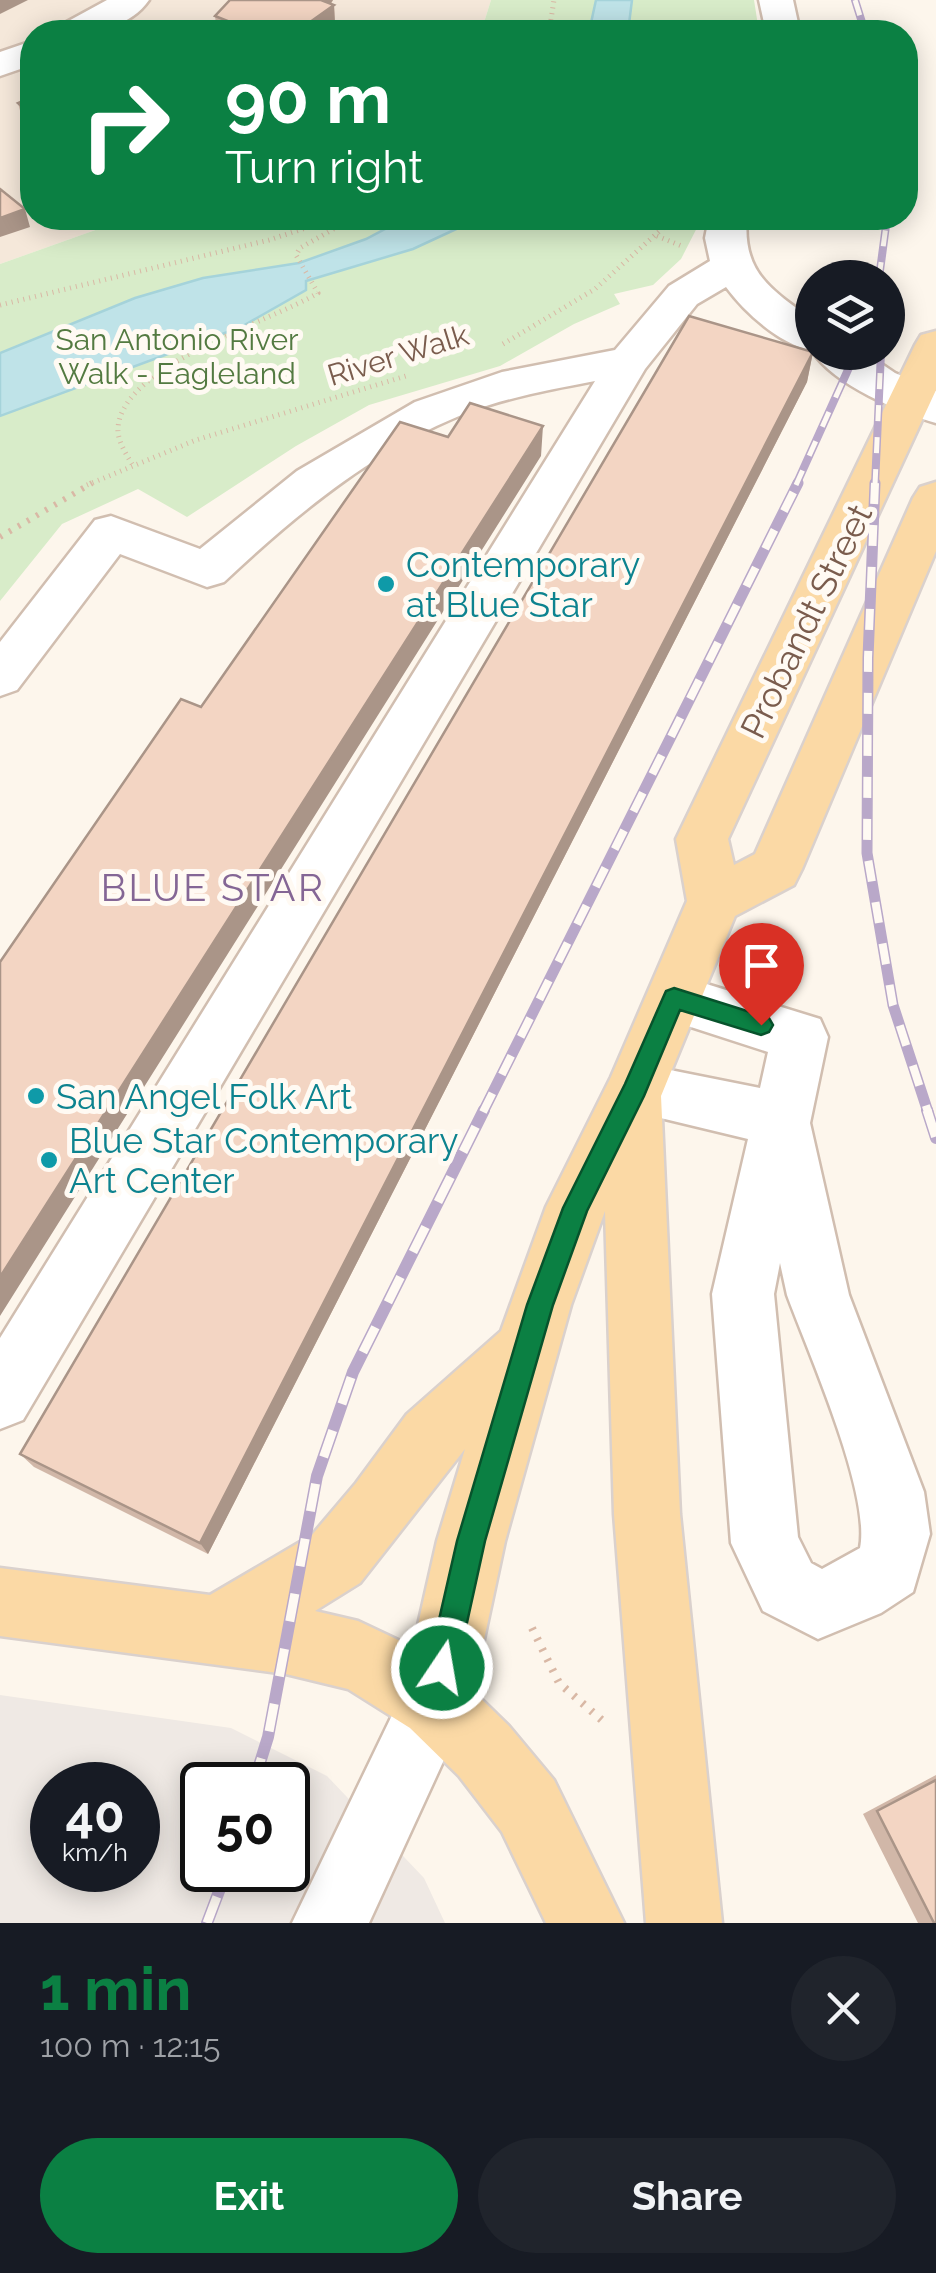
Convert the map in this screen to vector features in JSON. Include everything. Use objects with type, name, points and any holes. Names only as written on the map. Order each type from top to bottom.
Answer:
[{"type":"main road","name":"Probandt Street","points":[[936,345],[923,403],[702,839],[714,901],[776,869],[936,498]]},
{"type":"main road","points":[[435,1702],[471,1541],[527,1350],[576,1208],[635,1089],[714,901]]},
{"type":"main road","points":[[635,1089],[640,1380],[663,1738],[684,1923]]},
{"type":"main road","points":[[210,1630],[257,1608],[336,1559],[380,1507],[430,1437],[527,1350]]},
{"type":"main road","points":[[0,1602],[286,1639],[358,1656],[435,1702],[484,1751],[528,1806],[586,1923]]},
{"type":"street","points":[[97,20],[132,0]]},
{"type":"street","points":[[724,230],[722,238],[730,267],[764,302],[795,325]]},
{"type":"street","points":[[0,1397],[629,361],[683,295],[730,267]]},
{"type":"street","points":[[0,677],[111,532],[207,570],[268,512],[432,411],[536,378],[629,361]]},
{"type":"street","points":[[861,370],[923,403]]},
{"type":"street","points":[[674,998],[800,1037],[780,1118],[743,1294],[765,1544],[787,1586],[818,1605],[857,1589],[888,1568],[896,1534],[891,1492],[818,1295],[780,1118]]},
{"type":"street","points":[[635,1089],[780,1118]]},
{"type":"street","points":[[743,1294],[818,1295]]},
{"type":"street","points":[[330,1923],[435,1702]]},
{"type":"path","points":[[0,305],[299,230]]},
{"type":"path","points":[[132,464],[118,430],[122,409],[138,386],[174,361],[296,309],[318,293],[296,254],[300,248],[337,230]]},
{"type":"path","name":"River Walk","points":[[495,347],[527,333],[620,270],[662,230]]},
{"type":"path","name":"River Walk","points":[[0,537],[71,494],[132,464],[408,376]]},
{"type":"path","points":[[532,1628],[559,1682],[616,1733]]},
{"type":"shaded area","points":[[0,0],[491,0],[485,20],[20,20],[20,230],[95,230],[0,264]]},
{"type":"shaded area","points":[[0,1695],[231,1728],[299,1762],[180,1762],[180,1892],[310,1892],[310,1768],[327,1776],[424,1878],[445,1923],[0,1923]]},
{"type":"green space","points":[[491,0],[754,0],[757,20],[485,20]]},
{"type":"green space","name":"San Antonio River Walk - Eagleland","points":[[95,230],[696,230],[681,259],[653,285],[614,294],[620,304],[574,324],[500,366],[369,405],[296,446],[187,517],[138,489],[62,524],[0,601],[0,264]]},
{"type":"water","points":[[596,0],[632,0],[630,20],[592,20]]},
{"type":"water","points":[[383,230],[454,230],[413,249],[306,281],[306,290],[241,327],[0,416],[0,353],[135,298],[203,278],[299,263]]},
{"type":"building","points":[[230,0],[321,0],[334,5],[313,20],[225,20],[215,16]]},
{"type":"building","points":[[0,189],[20,205],[20,211],[0,218]]},
{"type":"building","points":[[689,316],[795,347],[795,370],[804,370],[200,1543],[20,1454]]},
{"type":"building","points":[[470,403],[543,426],[0,1277],[0,962],[181,699],[201,707],[400,422],[448,437]]},
{"type":"building","points":[[936,1780],[936,1923],[934,1923],[877,1811]]},
{"type":"railway","points":[[855,0],[861,20]]},
{"type":"railway","points":[[881,260],[885,230]]},
{"type":"railway","points":[[796,485],[848,370]]},
{"type":"railway","points":[[875,485],[880,370]]},
{"type":"railway","points":[[483,1112],[798,483]]},
{"type":"railway","points":[[875,483],[868,658],[867,853],[893,1005],[928,1112]]},
{"type":"railway","points":[[927,1110],[936,1138]]},
{"type":"railway","points":[[260,1762],[317,1476],[353,1372],[483,1112]]},
{"type":"railway","points":[[207,1923],[219,1892]]},
{"type":"place","name":"Contemporary at Blue Star","points":[[386,584]]},
{"type":"place","name":"San Angel Folk Art","points":[[36,1096]]},
{"type":"place","name":"Blue Star Contemporary Art Center","points":[[49,1160]]},
{"type":"district","name":"BLUE STAR","points":[[213,887]]},
{"type":"route","points":[[442,1668],[471,1541],[540,1305],[576,1208],[635,1089],[674,998],[761,1025]]}]
